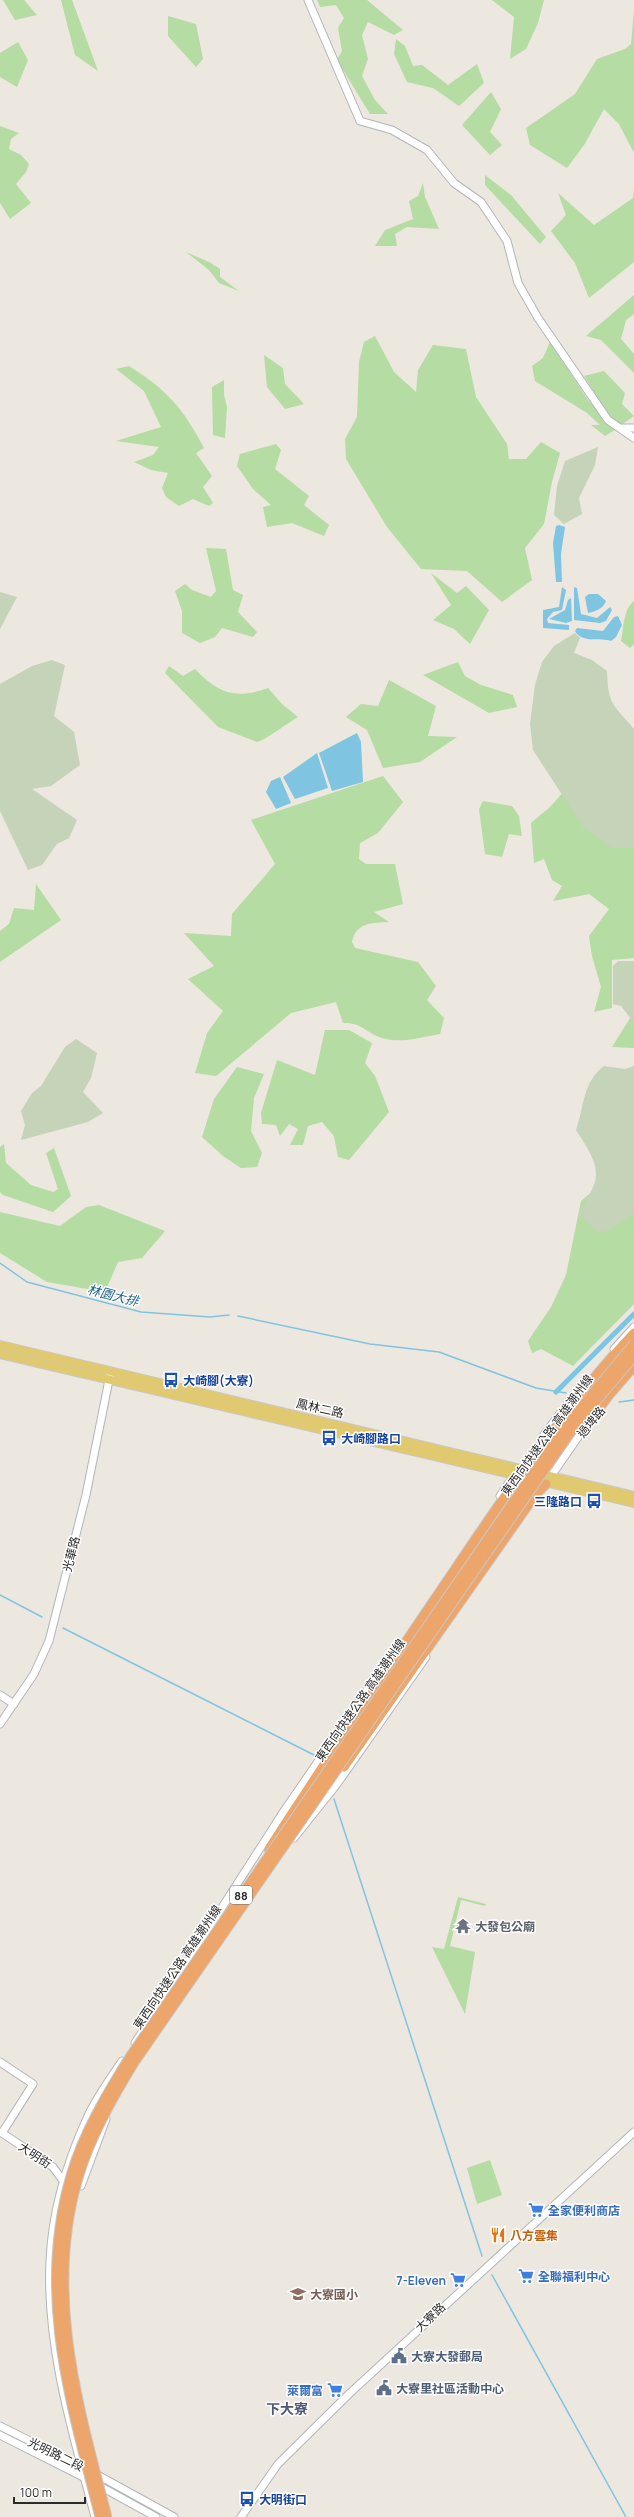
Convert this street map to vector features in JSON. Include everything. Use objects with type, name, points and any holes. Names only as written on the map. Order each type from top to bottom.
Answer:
[{"type":"highway","points":[[249,1883],[307,1790],[461,1562],[519,1473],[570,1409],[634,1333]]},
{"type":"highway","name":"東西向快速公路 高雄潮州線","points":[[100,2517],[63,2363],[56,2308],[55,2261],[60,2220],[71,2175],[96,2115],[114,2083],[249,1883],[568,1423],[634,1344]]},
{"type":"highway","name":"東西向快速公路 高雄潮州線","points":[[107,2517],[69,2361],[63,2307],[63,2262],[68,2221],[78,2177],[103,2117],[131,2068],[292,1832],[574,1427],[634,1356]]},
{"type":"highway","points":[[582,1431],[609,1395],[634,1366]]},
{"type":"highway","points":[[292,1832],[367,1736],[534,1497],[549,1480]]},
{"type":"main road","points":[[308,0],[360,121],[392,130],[427,150],[454,183],[481,202],[507,242],[518,283],[538,318],[608,420],[634,438]]},
{"type":"main road","points":[[621,428],[634,428]]},
{"type":"main road","points":[[95,2517],[84,2478],[58,2364],[50,2309],[50,2261],[55,2219],[64,2183],[87,2117],[284,1811],[558,1416],[634,1327]]},
{"type":"main road","name":"鳳林二路","points":[[0,1345],[111,1371],[519,1473]]},
{"type":"main road","name":"鳳林二路","points":[[0,1354],[549,1480],[634,1496]]},
{"type":"main road","name":"光華路","points":[[0,1724],[34,1674],[49,1641],[86,1495],[111,1371]]},
{"type":"main road","name":"過埤路","points":[[111,2517],[74,2367],[66,2306],[66,2262],[76,2202],[82,2178],[107,2118],[132,2072],[290,1843],[337,1784],[582,1431],[634,1371]]},
{"type":"main road","name":"鳳林二路","points":[[549,1480],[634,1504]]},
{"type":"main road","points":[[0,1695],[14,1704]]},
{"type":"main road","name":"大明街","points":[[0,2062],[33,2084],[2,2133],[54,2167],[76,2202]]},
{"type":"main road","name":"大寮路","points":[[241,2517],[278,2464],[344,2399],[634,2132]]},
{"type":"main road","name":"光明路二段","points":[[0,2426],[100,2476],[171,2516]]},
{"type":"main road","name":"光明路二段","points":[[0,2435],[104,2488],[156,2517]]},
{"type":"green space","points":[[3,0],[24,0],[37,15],[15,20]]},
{"type":"green space","points":[[61,0],[72,0],[98,71],[75,55]]},
{"type":"green space","points":[[317,0],[367,0],[403,30],[394,35],[368,22],[362,35],[368,59],[362,76],[375,100],[388,114],[370,114],[337,60],[342,51],[338,28],[344,18],[336,5],[320,7]]},
{"type":"green space","points":[[492,0],[544,0],[538,23],[526,49],[510,59],[514,17]]},
{"type":"green space","points":[[634,11],[634,153],[619,124],[604,109],[584,145],[567,168],[530,145],[526,128],[575,94],[597,59],[625,49],[631,44]]},
{"type":"green space","points":[[168,16],[196,24],[203,59],[196,67],[168,36]]},
{"type":"green space","points":[[396,39],[405,46],[413,66],[422,65],[448,85],[477,64],[484,83],[459,106],[433,88],[407,82],[394,54]]},
{"type":"green space","points":[[18,42],[28,60],[17,87],[0,77],[0,53]]},
{"type":"green space","points":[[491,92],[501,109],[490,132],[502,145],[490,155],[462,125]]},
{"type":"green space","points":[[0,126],[19,133],[11,139],[9,149],[21,155],[29,164],[26,172],[16,184],[31,203],[10,219],[0,203]]},
{"type":"green space","points":[[485,175],[511,195],[546,237],[540,244],[485,185]]},
{"type":"green space","points":[[423,183],[425,197],[439,229],[407,227],[395,234],[397,246],[375,246],[385,230],[413,219],[409,201],[418,196]]},
{"type":"green space","points":[[634,188],[634,262],[589,298],[575,263],[551,231],[566,215],[558,193],[594,225],[633,198]]},
{"type":"green space","points":[[186,252],[209,262],[220,269],[220,277],[239,291],[219,283],[209,270]]},
{"type":"green space","points":[[634,295],[634,314],[626,320],[621,339],[634,354],[634,373],[601,340],[586,336]]},
{"type":"green space","points":[[375,336],[394,372],[416,392],[418,370],[433,345],[466,349],[476,397],[507,444],[509,459],[526,459],[541,442],[560,453],[552,482],[544,524],[525,548],[532,580],[502,602],[467,571],[421,569],[387,527],[346,459],[345,439],[357,417],[359,362],[364,342]]},
{"type":"green space","points":[[550,342],[588,400],[615,430],[605,436],[591,425],[600,425],[587,413],[535,381],[532,366],[543,358]]},
{"type":"green space","points":[[264,355],[283,368],[285,384],[304,404],[285,409],[267,387]]},
{"type":"green space","points":[[129,366],[154,383],[173,401],[189,422],[204,448],[196,453],[212,476],[203,487],[213,503],[209,506],[193,499],[179,506],[166,497],[162,488],[168,473],[151,470],[134,462],[153,455],[159,447],[116,441],[161,427],[144,391],[116,369]]},
{"type":"green space","points":[[604,371],[625,393],[622,404],[634,416],[621,425],[611,419],[584,376]]},
{"type":"green space","points":[[224,380],[224,395],[227,407],[225,438],[213,435],[212,387]]},
{"type":"green space","points":[[276,444],[281,450],[275,469],[309,496],[304,505],[329,525],[324,536],[292,523],[267,527],[263,507],[271,505],[253,489],[237,466],[240,454]]},
{"type":"green space","points":[[598,447],[595,465],[579,498],[582,514],[564,524],[554,515],[557,486],[565,461]]},
{"type":"green space","points":[[206,548],[226,549],[233,590],[243,595],[238,612],[257,632],[253,637],[222,628],[215,637],[200,643],[182,633],[182,611],[175,591],[185,584],[192,590],[211,597],[216,591]]},
{"type":"green space","points":[[431,573],[457,593],[466,586],[489,610],[470,644],[454,629],[433,620],[451,605]]},
{"type":"green space","points":[[0,592],[17,597],[0,629]]},
{"type":"green space","points":[[634,601],[634,644],[630,648],[621,641],[624,619],[630,605]]},
{"type":"green space","points":[[575,633],[580,638],[574,653],[592,660],[607,671],[610,698],[616,709],[634,729],[634,848],[612,848],[583,827],[533,750],[530,724],[535,685],[542,662],[554,646]]},
{"type":"green space","points":[[52,660],[65,665],[54,716],[74,732],[80,765],[51,786],[32,789],[77,820],[69,838],[57,844],[42,865],[28,870],[0,811],[0,684],[32,666]]},
{"type":"green space","points":[[458,662],[465,676],[481,685],[513,695],[517,707],[489,713],[423,675]]},
{"type":"green space","points":[[169,666],[183,676],[195,669],[211,684],[220,689],[236,694],[256,692],[268,688],[282,704],[298,717],[257,742],[218,727],[165,673]]},
{"type":"green space","points":[[389,680],[436,706],[428,736],[457,737],[420,762],[383,768],[367,730],[346,717],[361,704],[378,706]]},
{"type":"green space","points":[[383,776],[403,802],[378,833],[360,843],[359,859],[366,864],[395,864],[403,904],[374,912],[389,922],[371,923],[361,927],[354,935],[352,942],[355,948],[418,962],[436,986],[427,1000],[444,1018],[440,1034],[404,1040],[389,1040],[382,1038],[355,1024],[343,1023],[336,1002],[291,1013],[216,1076],[195,1073],[207,1033],[223,1011],[188,979],[214,966],[184,933],[231,936],[232,914],[275,864],[251,820]]},
{"type":"green space","points":[[575,779],[634,817],[634,958],[612,960],[612,1008],[594,1012],[601,987],[592,956],[589,936],[609,909],[589,894],[553,901],[562,886],[552,880],[544,859],[534,863],[531,823],[550,807]]},
{"type":"green space","points":[[483,801],[512,806],[519,816],[522,836],[509,834],[502,857],[485,854],[479,809]]},
{"type":"green space","points":[[36,884],[61,920],[0,962],[0,931],[9,924],[14,908],[34,910]]},
{"type":"green space","points":[[618,961],[634,961],[634,1023],[621,1006],[613,1004],[613,966]]},
{"type":"green space","points":[[634,982],[634,1048],[612,1047],[632,1015]]},
{"type":"green space","points":[[325,1030],[349,1030],[372,1043],[365,1063],[375,1076],[389,1112],[349,1160],[338,1157],[334,1136],[322,1122],[308,1126],[303,1145],[290,1145],[298,1129],[289,1124],[280,1136],[276,1125],[262,1124],[261,1113],[277,1060],[315,1075]]},
{"type":"green space","points":[[76,1039],[97,1053],[91,1078],[83,1092],[103,1113],[88,1122],[21,1140],[25,1125],[21,1111],[32,1093],[41,1086],[65,1047]]},
{"type":"green space","points":[[604,1066],[625,1069],[634,1066],[634,1213],[607,1231],[598,1233],[579,1215],[596,1180],[596,1172],[592,1157],[576,1130],[588,1087],[597,1073]]},
{"type":"green space","points":[[237,1067],[264,1074],[254,1098],[251,1131],[262,1153],[257,1167],[241,1168],[223,1156],[202,1137],[214,1099]]},
{"type":"green space","points":[[634,1141],[634,1304],[573,1366],[541,1349],[532,1353],[528,1341],[551,1307],[566,1275],[581,1201],[596,1188]]},
{"type":"green space","points":[[4,1144],[6,1163],[31,1185],[53,1192],[58,1189],[46,1153],[54,1148],[71,1196],[53,1212],[3,1195],[0,1192],[0,1147]]},
{"type":"green space","points":[[99,1205],[165,1231],[142,1258],[118,1262],[105,1292],[47,1282],[0,1253],[0,1212],[60,1226],[86,1207]]},
{"type":"green space","points":[[458,1897],[486,1904],[485,1906],[461,1900],[450,1946],[475,1952],[465,2014],[432,1947],[444,1949]]},
{"type":"green space","points":[[490,2160],[502,2195],[477,2204],[467,2168]]},
{"type":"water","points":[[559,525],[565,527],[561,554],[562,582],[556,582],[553,543],[556,526]]},
{"type":"water","points":[[562,587],[566,590],[562,610],[553,612],[547,619],[548,623],[569,625],[569,630],[543,628],[543,610],[559,607]]},
{"type":"water","points":[[574,587],[577,588],[581,614],[597,618],[610,607],[612,610],[606,621],[600,623],[574,620]]},
{"type":"water","points":[[589,594],[598,594],[606,601],[601,608],[588,613],[585,597]]},
{"type":"water","points":[[571,598],[572,621],[566,623],[549,619],[565,610],[568,600]]},
{"type":"water","points":[[618,616],[622,625],[616,637],[611,641],[587,639],[578,635],[575,631],[577,628],[603,631],[614,617]]},
{"type":"water","points":[[357,733],[361,742],[363,782],[332,791],[319,753]]},
{"type":"water","points":[[317,753],[328,788],[295,799],[283,777]]},
{"type":"water","points":[[280,777],[291,803],[276,809],[266,792],[271,781]]},
{"type":"waterway","name":"林園大排","points":[[0,1263],[27,1282],[141,1312],[210,1317],[229,1315]]},
{"type":"waterway","points":[[556,1392],[634,1314]]},
{"type":"waterway","points":[[238,1316],[370,1344],[439,1352],[536,1388],[566,1393]]},
{"type":"waterway","points":[[619,1402],[634,1400]]},
{"type":"waterway","points":[[0,1595],[42,1617]]},
{"type":"waterway","points":[[63,1628],[314,1755]]},
{"type":"waterway","points":[[334,1799],[482,2256]]},
{"type":"waterway","points":[[492,2275],[626,2517]]},
{"type":"place","name":"大崎腳(大寮)","points":[[171,1380]]},
{"type":"place","name":"大崎腳路口","points":[[329,1438]]},
{"type":"place","name":"三隆路口","points":[[594,1501]]},
{"type":"place","name":"大發包公廟","points":[[463,1926]]},
{"type":"place","name":"全家便利商店","points":[[536,2210]]},
{"type":"place","name":"八方雲集","points":[[498,2235]]},
{"type":"place","name":"全聯福利中心","points":[[526,2276]]},
{"type":"place","name":"7-Eleven","points":[[458,2280]]},
{"type":"place","name":"大寮國小","points":[[298,2294]]},
{"type":"place","name":"大寮大發郵局","points":[[399,2356]]},
{"type":"place","name":"大寮里社區活動中心","points":[[384,2388]]},
{"type":"place","name":"萊爾富","points":[[335,2390]]},
{"type":"place","name":"大明街口","points":[[247,2499]]},
{"type":"district","name":"下大寮","points":[[287,2408]]}]
